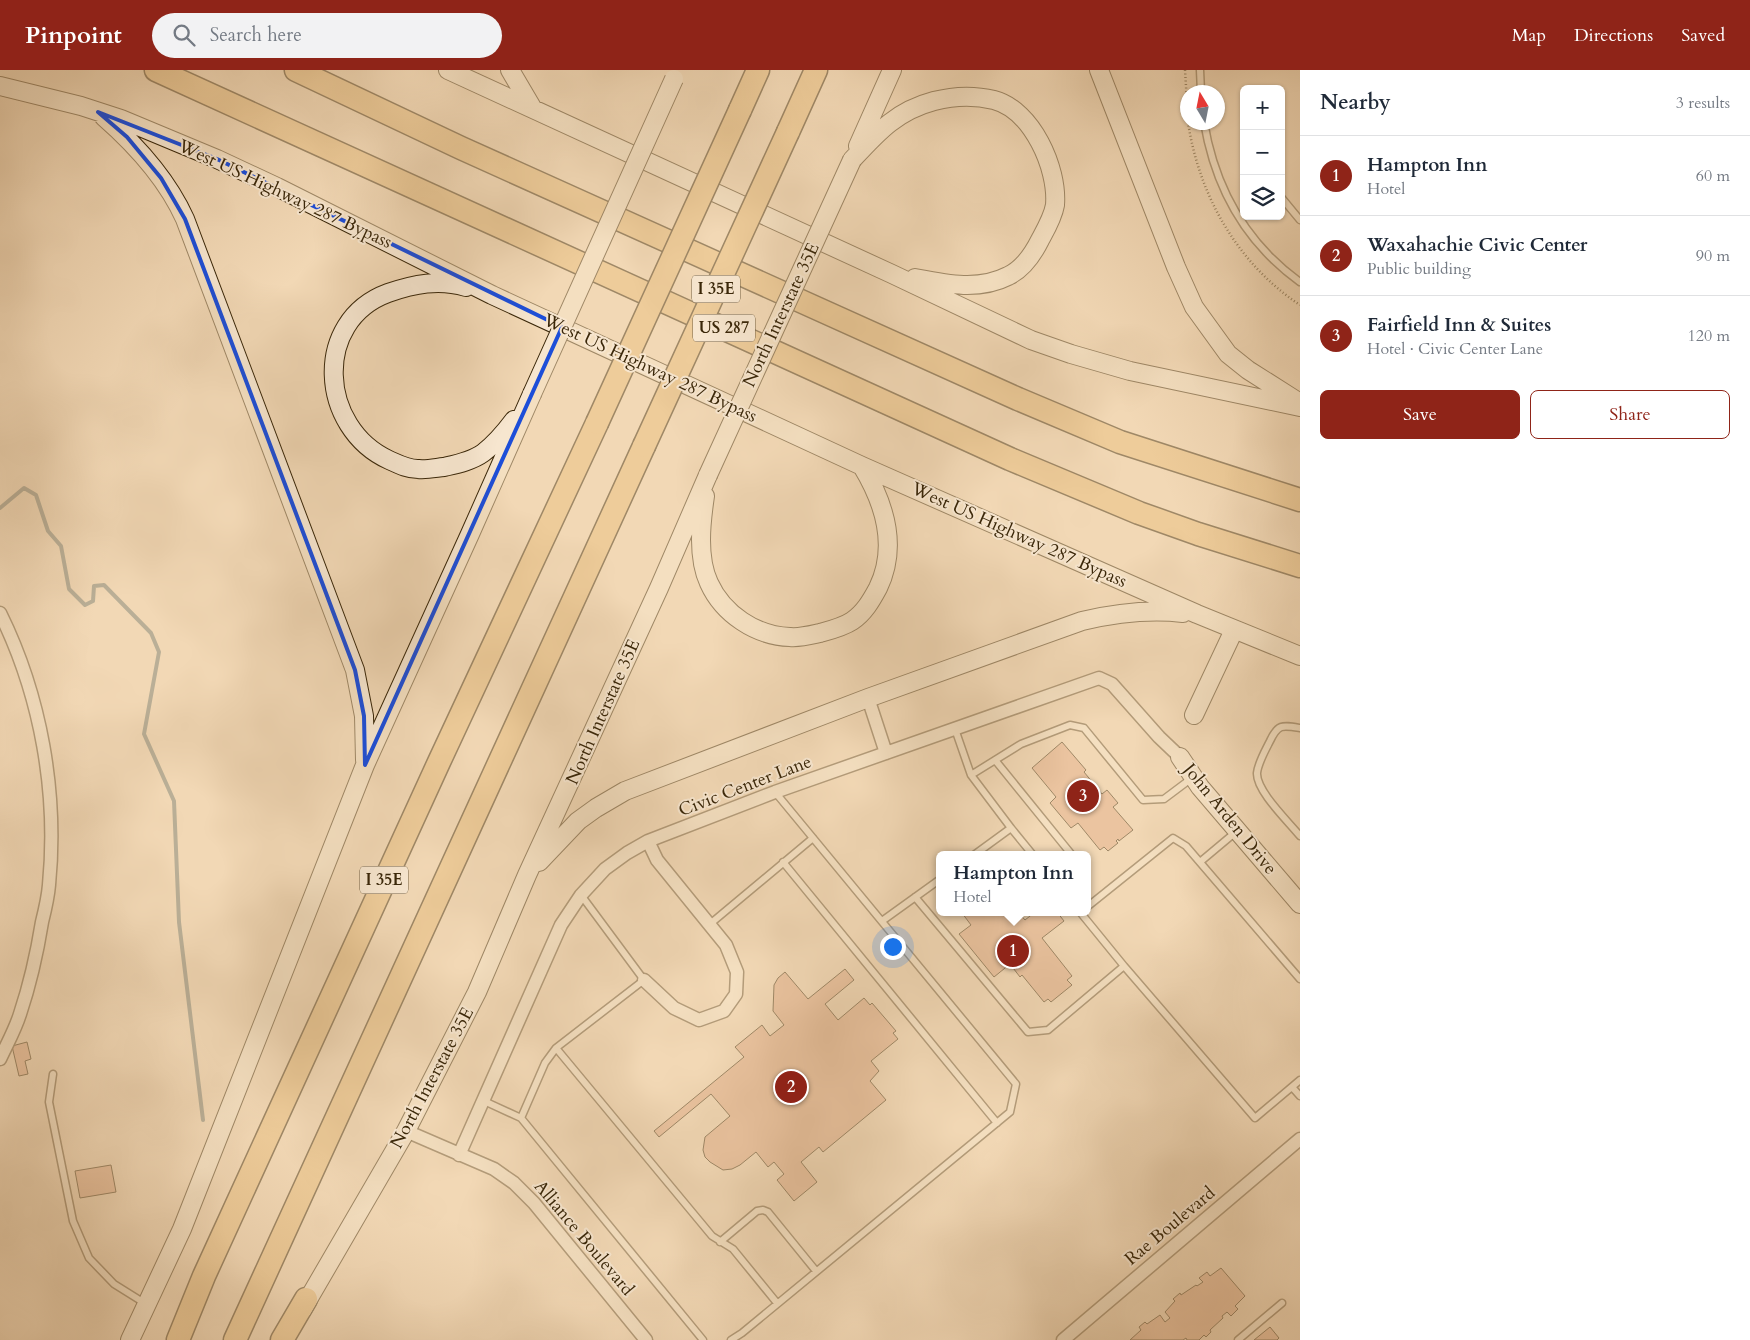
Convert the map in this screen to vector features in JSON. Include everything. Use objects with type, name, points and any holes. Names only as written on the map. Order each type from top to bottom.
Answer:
[{"type":"highway","name":"US 287","points":[[156,70],[1010,459],[1138,513],[1300,566]]},
{"type":"highway","points":[[296,70],[479,156],[1009,395],[1102,435],[1300,500]]},
{"type":"highway","name":"I 35E","points":[[178,1340],[241,1194],[758,70]]},
{"type":"highway","name":"I 35E","points":[[235,1340],[816,70]]},
{"type":"highway","points":[[282,1340],[306,1299]]},
{"type":"main road","points":[[448,70],[892,274],[1011,331],[1070,354],[1130,371],[1300,407]]},
{"type":"main road","points":[[510,70],[533,110]]},
{"type":"main road","name":"North Interstate 35E","points":[[288,1340],[306,1299],[406,1131],[477,992],[527,875],[659,588],[708,475],[892,70]]},
{"type":"main road","points":[[1099,70],[1176,267],[1194,307],[1228,354],[1248,370],[1300,403]]},
{"type":"main road","points":[[130,1340],[190,1211],[365,765],[676,74]]},
{"type":"main road","name":"West US Highway 287 Bypass","points":[[0,86],[81,106],[121,119],[217,159],[492,295],[862,466],[1234,630],[1300,656]]},
{"type":"main road","points":[[852,160],[888,122],[912,109],[959,96],[995,100],[1004,104],[1017,114],[1034,132],[1044,150],[1053,183],[1054,206],[1051,219],[1036,249],[1016,272],[999,280],[968,285],[949,285],[892,274]]},
{"type":"main road","points":[[98,112],[127,137],[162,178],[185,219],[356,670],[364,716],[365,765]]},
{"type":"main road","points":[[492,295],[476,292],[464,287],[435,283],[411,285],[384,295],[363,308],[348,324],[336,347],[334,380],[340,410],[349,428],[372,451],[402,466],[417,470],[460,464],[482,454],[502,435],[528,401]]},
{"type":"main road","points":[[708,475],[701,531],[705,570],[709,583],[722,604],[741,621],[765,632],[792,638],[828,631],[853,621],[871,602],[881,581],[888,556],[888,530],[877,494],[862,466]]},
{"type":"main road","points":[[527,875],[578,821],[624,791],[868,698],[1082,621],[1112,614],[1138,611],[1198,614]]},
{"type":"main road","points":[[1194,715],[1234,630]]},
{"type":"main road","name":"John Arden Drive","points":[[1180,757],[1193,777],[1237,831],[1300,904]]},
{"type":"street","points":[[0,613],[12,637],[29,686],[46,759],[51,826],[49,886],[35,963],[20,1016],[0,1059]]},
{"type":"street","name":"Civic Center Lane","points":[[459,1155],[561,925],[581,895],[606,869],[627,853],[648,841],[775,792],[1099,678],[1112,684],[1159,737],[1180,757]]},
{"type":"street","points":[[868,698],[886,753]]},
{"type":"street","points":[[644,980],[674,1008],[698,1020],[724,1011],[736,994],[738,972],[726,945],[657,860],[648,841]]},
{"type":"street","name":"Alliance Boulevard","points":[[406,1131],[494,1169],[514,1184],[534,1203],[646,1340]]},
{"type":"street","name":"Rae Boulevard","points":[[1063,1340],[1300,1138]]},
{"type":"lane","points":[[1200,70],[1201,85]]},
{"type":"lane","points":[[1205,130],[1208,147],[1218,180],[1237,215],[1259,245],[1282,269],[1300,282]]},
{"type":"lane","points":[[1285,202],[1299,218]]},
{"type":"lane","points":[[972,774],[1020,744],[1070,725],[1084,728],[1143,800],[1164,799],[1193,777]]},
{"type":"lane","points":[[1300,728],[1282,726],[1275,730],[1257,773],[1260,786],[1300,836]]},
{"type":"lane","points":[[955,729],[972,774],[1030,851]]},
{"type":"lane","points":[[995,760],[1069,851]]},
{"type":"lane","points":[[731,1340],[1010,1112],[1016,1084],[775,792]]},
{"type":"lane","points":[[979,851],[1011,828]]},
{"type":"lane","points":[[1200,862],[1237,831]]},
{"type":"lane","points":[[710,924],[813,838]]},
{"type":"lane","points":[[1091,904],[1173,838],[1186,846],[1300,979]]},
{"type":"lane","points":[[783,862],[997,1123]]},
{"type":"lane","points":[[882,921],[936,882]]},
{"type":"lane","points":[[522,1118],[546,1063],[556,1048],[644,980],[581,895]]},
{"type":"lane","points":[[915,897],[1028,1032],[1048,1030],[1124,966]]},
{"type":"lane","points":[[1083,916],[1255,1118],[1300,1080]]},
{"type":"lane","points":[[556,1048],[712,1236],[733,1249],[777,1303]]},
{"type":"lane","points":[[53,1074],[49,1102],[73,1221],[89,1258],[114,1284],[147,1305]]},
{"type":"lane","points":[[1292,1087],[1300,1096]]},
{"type":"lane","points":[[484,1101],[522,1118],[703,1340]]},
{"type":"lane","points":[[720,1242],[757,1211],[763,1210],[768,1212],[816,1271]]},
{"type":"lane","points":[[1238,1340],[1282,1303]]},
{"type":"path","points":[[1185,70],[1186,85]]},
{"type":"highlighted area","points":[[98,112],[217,159],[562,327],[365,765],[364,716],[355,670],[185,219],[161,178],[127,137]]},
{"type":"building","points":[[1062,742],[1086,770],[1084,772],[1102,794],[1107,790],[1118,803],[1113,807],[1133,830],[1119,841],[1118,839],[1116,841],[1118,843],[1108,851],[1104,847],[1100,850],[1078,823],[1071,828],[1050,803],[1056,797],[1032,768]]},
{"type":"building","points":[[964,916],[1022,916],[1025,920],[1030,916],[1060,916],[1064,921],[1042,938],[1072,976],[1067,980],[1072,985],[1051,1002],[1048,999],[1044,1002],[1022,975],[1020,977],[1010,964],[994,977],[959,934],[971,925]]},
{"type":"building","points":[[845,969],[854,980],[825,1004],[838,1020],[864,998],[870,1005],[872,1003],[896,1031],[893,1033],[898,1039],[871,1061],[879,1071],[870,1081],[886,1100],[823,1152],[819,1147],[801,1162],[817,1182],[794,1201],[777,1180],[784,1174],[774,1162],[768,1167],[756,1152],[732,1169],[723,1170],[710,1162],[705,1157],[703,1150],[705,1137],[730,1116],[711,1094],[659,1137],[654,1131],[744,1057],[735,1047],[762,1025],[770,1036],[784,1025],[773,1011],[774,985],[778,978],[785,972],[808,999]]},
{"type":"building","points":[[27,1042],[31,1059],[25,1061],[28,1074],[19,1076],[12,1046]]},
{"type":"building","points":[[111,1165],[116,1192],[80,1198],[75,1171]]},
{"type":"building","points":[[1221,1268],[1245,1296],[1235,1306],[1238,1309],[1231,1316],[1227,1312],[1222,1316],[1223,1318],[1210,1330],[1211,1332],[1206,1337],[1204,1335],[1199,1340],[1187,1340],[1186,1338],[1183,1340],[1130,1340],[1141,1330],[1139,1327],[1145,1322],[1147,1324],[1160,1315],[1165,1322],[1170,1318],[1165,1312],[1175,1301],[1173,1299],[1180,1293],[1181,1295],[1203,1282],[1199,1278],[1207,1272],[1210,1276]]},
{"type":"building","points":[[1270,1327],[1279,1338],[1277,1340],[1254,1340]]},
{"type":"waterway","points":[[0,508],[24,488],[36,495],[48,531],[61,546],[69,589],[85,605],[93,601],[94,586],[104,585],[151,633],[159,652],[144,734],[174,801],[179,922],[203,1120]]},
{"type":"place","name":"Fairfield Inn & Suites","points":[[1083,796]]},
{"type":"place","name":"Hampton Inn","points":[[1013,951]]},
{"type":"place","name":"Waxahachie Civic Center","points":[[791,1087]]}]
